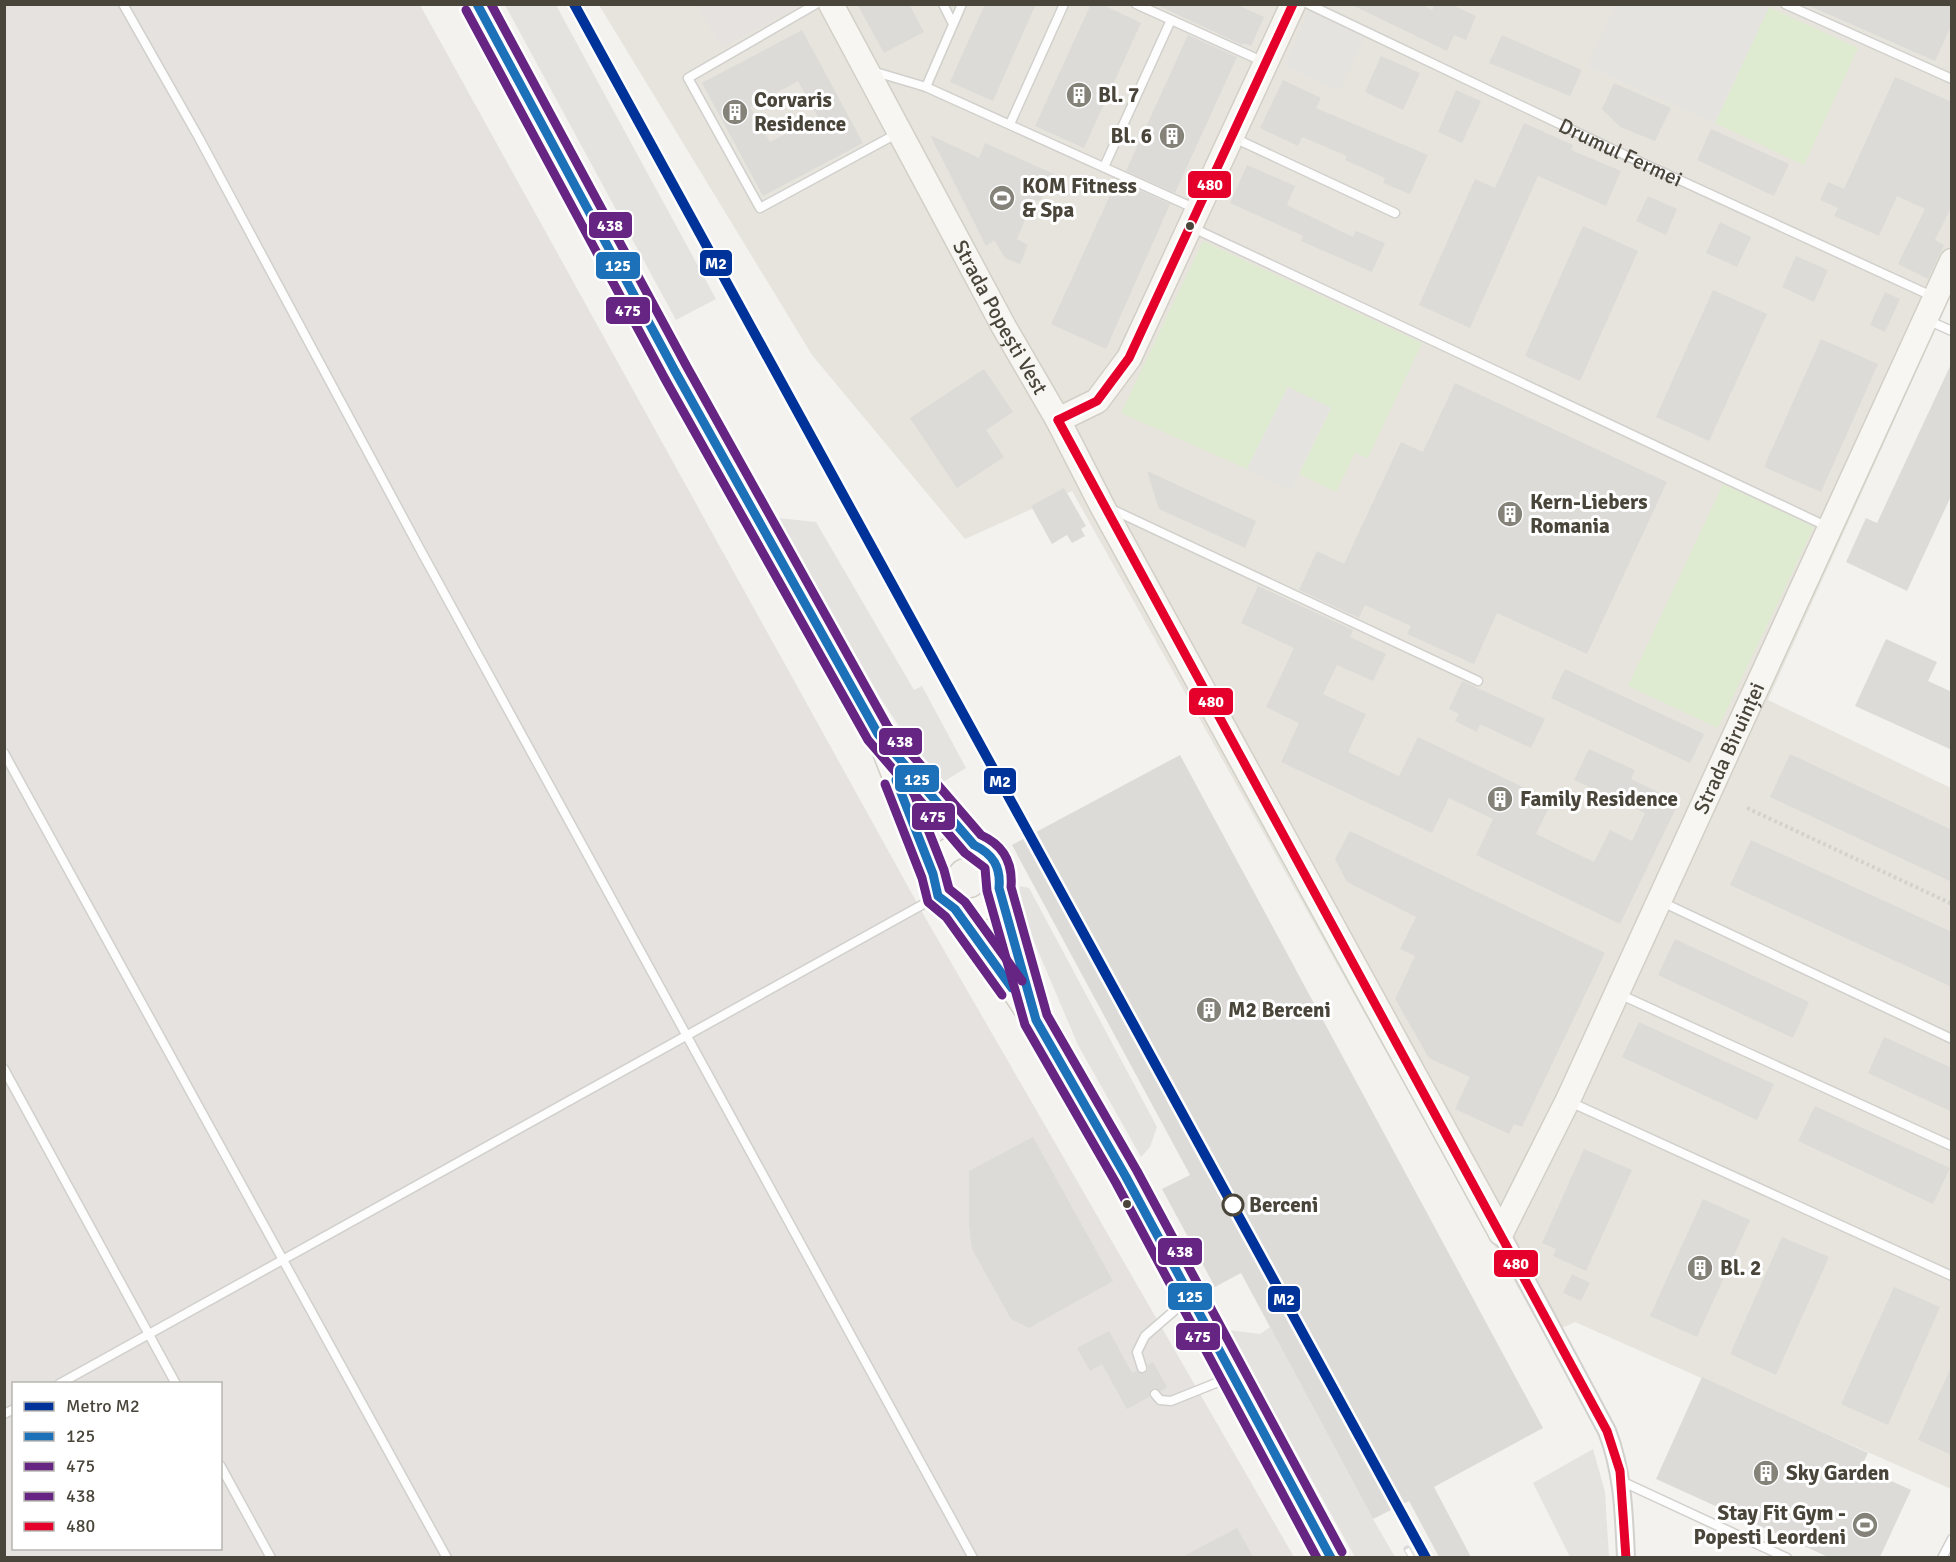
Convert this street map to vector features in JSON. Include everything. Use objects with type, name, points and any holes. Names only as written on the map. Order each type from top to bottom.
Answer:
[{"type":"street","points":[[477,4],[680,380],[878,734],[942,893],[1035,1020],[1126,1177],[1331,1557]]},
{"type":"street","name":"Strada Popești Vest","points":[[831,4],[1004,327],[1058,420],[1101,504],[1501,1233],[1607,1431],[1616,1454],[1621,1481],[1626,1557]]},
{"type":"street","points":[[1058,420],[1097,401],[1130,358],[1293,4]]},
{"type":"street","name":"Strada Biruinței","points":[[1501,1233],[1568,1100],[1952,261]]},
{"type":"street","points":[[878,734],[974,845],[993,856],[998,867],[999,888],[1035,1020]]},
{"type":"street","points":[[942,893],[936,864],[952,848],[974,845]]},
{"type":"street","points":[[942,893],[977,910],[994,898],[999,888]]},
{"type":"lane","points":[[123,4],[199,138],[421,551],[973,1557]]},
{"type":"lane","points":[[816,4],[688,78],[760,208],[899,133]]},
{"type":"lane","points":[[943,4],[953,24]]},
{"type":"lane","points":[[926,87],[962,4]]},
{"type":"lane","points":[[1010,124],[1064,4]]},
{"type":"lane","points":[[1136,4],[1266,63]]},
{"type":"lane","name":"Drumul Fermei","points":[[1308,4],[1612,149],[1930,308],[1952,331]]},
{"type":"lane","points":[[1785,4],[1952,79]]},
{"type":"lane","points":[[1104,166],[1171,20]]},
{"type":"lane","points":[[865,70],[926,87],[1104,166],[1194,218],[1830,528]]},
{"type":"lane","points":[[1232,137],[1395,213]]},
{"type":"lane","points":[[1101,504],[1478,681]]},
{"type":"lane","points":[[4,753],[447,1557]]},
{"type":"lane","points":[[61,1382],[942,893]]},
{"type":"lane","points":[[1659,901],[1952,1039]]},
{"type":"lane","points":[[1617,993],[1952,1146]]},
{"type":"lane","points":[[4,1070],[175,1382]]},
{"type":"lane","points":[[1568,1100],[1952,1276]]},
{"type":"lane","points":[[1142,1368],[1137,1352],[1145,1336],[1191,1297]]},
{"type":"lane","points":[[1155,1394],[1160,1400],[1171,1401],[1233,1376]]},
{"type":"lane","points":[[222,1469],[271,1557]]},
{"type":"lane","points":[[1621,1481],[1787,1557]]},
{"type":"lane","points":[[1942,1557],[1952,1539]]},
{"type":"path","points":[[1747,808],[1952,904]]},
{"type":"shaded area","points":[[5,5],[420,5],[926,919],[1294,1557],[5,1558]]},
{"type":"shaded area","points":[[505,5],[556,5],[716,299],[676,320]]},
{"type":"shaded area","points":[[599,5],[1951,5],[1951,295],[1768,700],[1951,788],[1951,1489],[1575,1322],[1545,1336],[1072,491],[965,539],[812,355]]},
{"type":"shaded area","points":[[697,5],[800,5],[722,48]]},
{"type":"shaded area","points":[[1616,5],[1763,5],[1769,7],[1715,123],[1587,66]]},
{"type":"shaded area","points":[[1309,11],[1365,37],[1339,91],[1284,66]]},
{"type":"shaded area","points":[[1288,387],[1331,408],[1291,490],[1247,469]]},
{"type":"shaded area","points":[[778,518],[816,522],[914,690],[922,686],[966,768],[938,785],[881,699]]},
{"type":"shaded area","points":[[1020,886],[1029,888],[1157,1127],[1150,1147],[1141,1157],[1078,1045],[1018,904]]},
{"type":"shaded area","points":[[1270,1327],[1395,1557],[1355,1557],[1228,1330],[1260,1334]]},
{"type":"shaded area","points":[[1593,1449],[1605,1492],[1609,1557],[1570,1557],[1533,1483]]},
{"type":"green space","points":[[1769,7],[1858,48],[1804,165],[1715,123]]},
{"type":"green space","points":[[1203,241],[1422,343],[1368,458],[1355,453],[1336,492],[1299,474],[1331,408],[1288,387],[1247,469],[1121,413]]},
{"type":"green space","points":[[1723,484],[1814,527],[1718,728],[1628,686]]},
{"type":"building","points":[[857,4],[909,4],[924,32],[884,53]]},
{"type":"building","points":[[985,4],[1036,4],[993,101],[950,82]]},
{"type":"building","name":"Bl. 7","points":[[1091,4],[1101,4],[1141,23],[1084,148],[1035,126]]},
{"type":"building","points":[[1155,4],[1235,4],[1264,17],[1251,46],[1244,43],[1242,45]]},
{"type":"building","points":[[1350,4],[1420,4],[1432,10],[1435,4],[1450,4],[1476,16],[1466,40],[1454,35],[1447,51]]},
{"type":"building","points":[[1805,4],[1952,4],[1952,24],[1935,61]]},
{"type":"building","name":"Corvaris Residence","points":[[802,30],[863,143],[763,196],[702,83]],"holes":[[[798,81],[818,117],[770,142],[750,107]]]},
{"type":"building","name":"Bl. 6","points":[[1188,35],[1237,57],[1175,193],[1126,171]]},
{"type":"building","points":[[1502,35],[1582,70],[1570,96],[1489,63]]},
{"type":"building","points":[[1381,56],[1420,73],[1403,110],[1365,92]]},
{"type":"building","points":[[1895,77],[1952,102],[1952,205],[1935,240],[1944,245],[1928,279],[1898,264],[1925,209],[1897,196],[1879,236],[1834,216],[1838,208],[1820,200],[1828,182],[1844,189]]},
{"type":"building","points":[[1283,80],[1321,98],[1316,108],[1428,155],[1410,194],[1383,183],[1385,178],[1345,160],[1347,156],[1302,137],[1298,146],[1260,128]]},
{"type":"building","points":[[1614,83],[1671,108],[1655,141],[1620,127],[1602,109]]},
{"type":"building","points":[[1456,90],[1481,101],[1462,143],[1438,132]]},
{"type":"building","points":[[1524,123],[1573,145],[1571,150],[1621,171],[1606,206],[1538,176],[1470,328],[1419,305],[1475,179],[1495,188]]},
{"type":"building","points":[[1711,129],[1789,164],[1774,196],[1697,160]]},
{"type":"building","name":"KOM Fitness & Spa","points":[[930,135],[979,158],[985,143],[1054,174],[1041,200],[1032,203],[1017,239],[1028,245],[1020,264],[1005,258],[994,240],[986,246]]},
{"type":"building","points":[[1247,165],[1295,186],[1287,205],[1353,237],[1356,231],[1385,243],[1372,272],[1301,241],[1303,236],[1230,203]]},
{"type":"building","points":[[1121,182],[1170,204],[1106,349],[1051,324],[1113,189],[1117,191]]},
{"type":"building","points":[[1648,196],[1677,209],[1666,235],[1636,221]]},
{"type":"building","points":[[1720,222],[1751,237],[1737,267],[1706,253]]},
{"type":"building","points":[[1583,226],[1638,251],[1580,381],[1525,356]]},
{"type":"building","points":[[1796,256],[1828,270],[1814,302],[1782,287]]},
{"type":"building","points":[[1713,290],[1767,314],[1709,441],[1656,417]]},
{"type":"building","points":[[1885,292],[1900,299],[1885,332],[1870,325]]},
{"type":"building","points":[[1821,339],[1878,364],[1821,492],[1764,467]]},
{"type":"building","points":[[1952,362],[1952,494],[1907,591],[1846,562],[1866,518],[1877,523]]},
{"type":"building","points":[[984,369],[1013,412],[986,430],[1004,457],[957,488],[910,418]]},
{"type":"building","name":"Kern-Liebers Romania","points":[[1455,383],[1667,482],[1587,654],[1497,613],[1474,664],[1407,634],[1411,626],[1365,605],[1359,618],[1299,590],[1317,551],[1344,564],[1401,442],[1423,452]]},
{"type":"building","points":[[1147,471],[1256,521],[1245,548],[1159,509]]},
{"type":"building","points":[[1064,488],[1086,526],[1081,529],[1085,536],[1072,543],[1067,535],[1052,544],[1031,506]]},
{"type":"building","name":"Family Residence","points":[[1258,586],[1353,630],[1350,637],[1386,654],[1373,681],[1337,665],[1323,694],[1366,714],[1348,752],[1399,776],[1418,737],[1552,801],[1536,834],[1594,862],[1610,830],[1632,841],[1645,813],[1574,780],[1589,749],[1635,770],[1631,779],[1679,802],[1620,924],[1476,855],[1493,819],[1449,798],[1432,833],[1281,762],[1299,723],[1266,707],[1294,648],[1241,623]]},
{"type":"building","points":[[1886,639],[1937,662],[1928,681],[1952,692],[1952,750],[1855,706]]},
{"type":"building","points":[[1565,669],[1704,734],[1690,763],[1551,698]]},
{"type":"building","points":[[1462,681],[1545,719],[1531,748],[1480,724],[1477,732],[1455,721],[1459,714],[1449,709]]},
{"type":"building","points":[[1790,754],[1952,830],[1952,882],[1770,797]]},
{"type":"building","name":"M2 Berceni","points":[[1180,755],[1543,1428],[1434,1487],[1471,1557],[1439,1557],[1409,1501],[1373,1519],[1241,1273],[1215,1287],[1162,1189],[1190,1175],[1012,845]]},
{"type":"building","points":[[1350,831],[1605,953],[1522,1127],[1514,1124],[1509,1134],[1455,1109],[1470,1077],[1429,1058],[1395,999],[1415,956],[1400,949],[1416,917],[1347,882],[1335,859]]},
{"type":"building","points":[[1751,840],[1952,932],[1952,987],[1730,885]]},
{"type":"building","points":[[1675,939],[1809,1002],[1793,1038],[1658,975]]},
{"type":"building","points":[[1639,1022],[1774,1084],[1757,1120],[1622,1057]]},
{"type":"building","points":[[1884,1037],[1952,1068],[1952,1112],[1868,1073]]},
{"type":"building","points":[[1815,1106],[1950,1168],[1933,1204],[1798,1141]]},
{"type":"building","points":[[1033,1137],[1113,1281],[1029,1328],[1011,1319],[972,1249],[969,1225],[969,1171]]},
{"type":"building","points":[[1584,1149],[1632,1170],[1586,1271],[1553,1256],[1556,1249],[1542,1243]]},
{"type":"building","name":"Bl. 2","points":[[1703,1199],[1750,1220],[1697,1337],[1650,1316]]},
{"type":"building","points":[[1782,1237],[1829,1257],[1776,1375],[1730,1354]]},
{"type":"building","points":[[1572,1274],[1590,1283],[1581,1301],[1563,1293]]},
{"type":"building","points":[[1894,1287],[1940,1307],[1888,1425],[1841,1404]]},
{"type":"building","points":[[1109,1331],[1132,1373],[1136,1371],[1144,1374],[1148,1370],[1148,1365],[1153,1362],[1167,1387],[1161,1391],[1151,1389],[1149,1397],[1127,1409],[1102,1364],[1090,1371],[1077,1348]]},
{"type":"building","points":[[1952,1365],[1952,1455],[1918,1440]]},
{"type":"building","name":"Sky Garden","points":[[1702,1377],[1868,1453],[1861,1467],[1911,1490],[1880,1557],[1828,1557],[1656,1479]]},
{"type":"building","points":[[1237,1528],[1253,1557],[1182,1557]]},
{"type":"railway","points":[[1407,1549],[1412,1558]]},
{"type":"metro line","name":"M2","points":[[574,4],[1426,1558]]},
{"type":"transit line","name":"125","points":[[477,4],[676,373],[878,734],[974,845],[991,857],[994,862],[999,874],[999,888],[1036,1020],[1126,1177],[1331,1558]]},
{"type":"transit line","name":"438","points":[[491,4],[687,367],[888,727],[981,835],[995,844],[1005,856],[1010,870],[1011,887],[1047,1015],[1137,1171],[1342,1552]]},
{"type":"transit line","name":"480","points":[[1058,420],[1097,401],[1129,358],[1293,4]]},
{"type":"transit line","name":"475","points":[[466,10],[665,379],[868,740],[965,853],[985,868],[987,891],[1025,1025],[1116,1183],[1317,1558]]},
{"type":"transit line","name":"480","points":[[1058,420],[1607,1431],[1620,1471],[1626,1558]]},
{"type":"transit line","name":"438","points":[[907,776],[944,870],[949,889],[965,902],[1022,981]]},
{"type":"transit line","name":"125","points":[[896,780],[933,874],[938,896],[955,909],[1012,988]]},
{"type":"transit line","name":"475","points":[[885,784],[922,878],[928,902],[946,917],[1002,995]]},
{"type":"place","name":"Bl. 7","points":[[1079,95]]},
{"type":"place","name":"Corvaris Residence","points":[[735,112]]},
{"type":"place","name":"Bl. 6","points":[[1172,136]]},
{"type":"place","name":"KOM Fitness & Spa","points":[[1002,198]]},
{"type":"place","name":"Kern-Liebers Romania","points":[[1510,514]]},
{"type":"place","name":"Family Residence","points":[[1500,799]]},
{"type":"place","name":"M2 Berceni","points":[[1209,1010]]},
{"type":"place","name":"Berceni","points":[[1233,1205]]},
{"type":"place","name":"Bl. 2","points":[[1700,1268]]},
{"type":"place","name":"Sky Garden","points":[[1766,1473]]},
{"type":"place","name":"Stay Fit Gym - Popesti Leordeni","points":[[1865,1525]]}]
